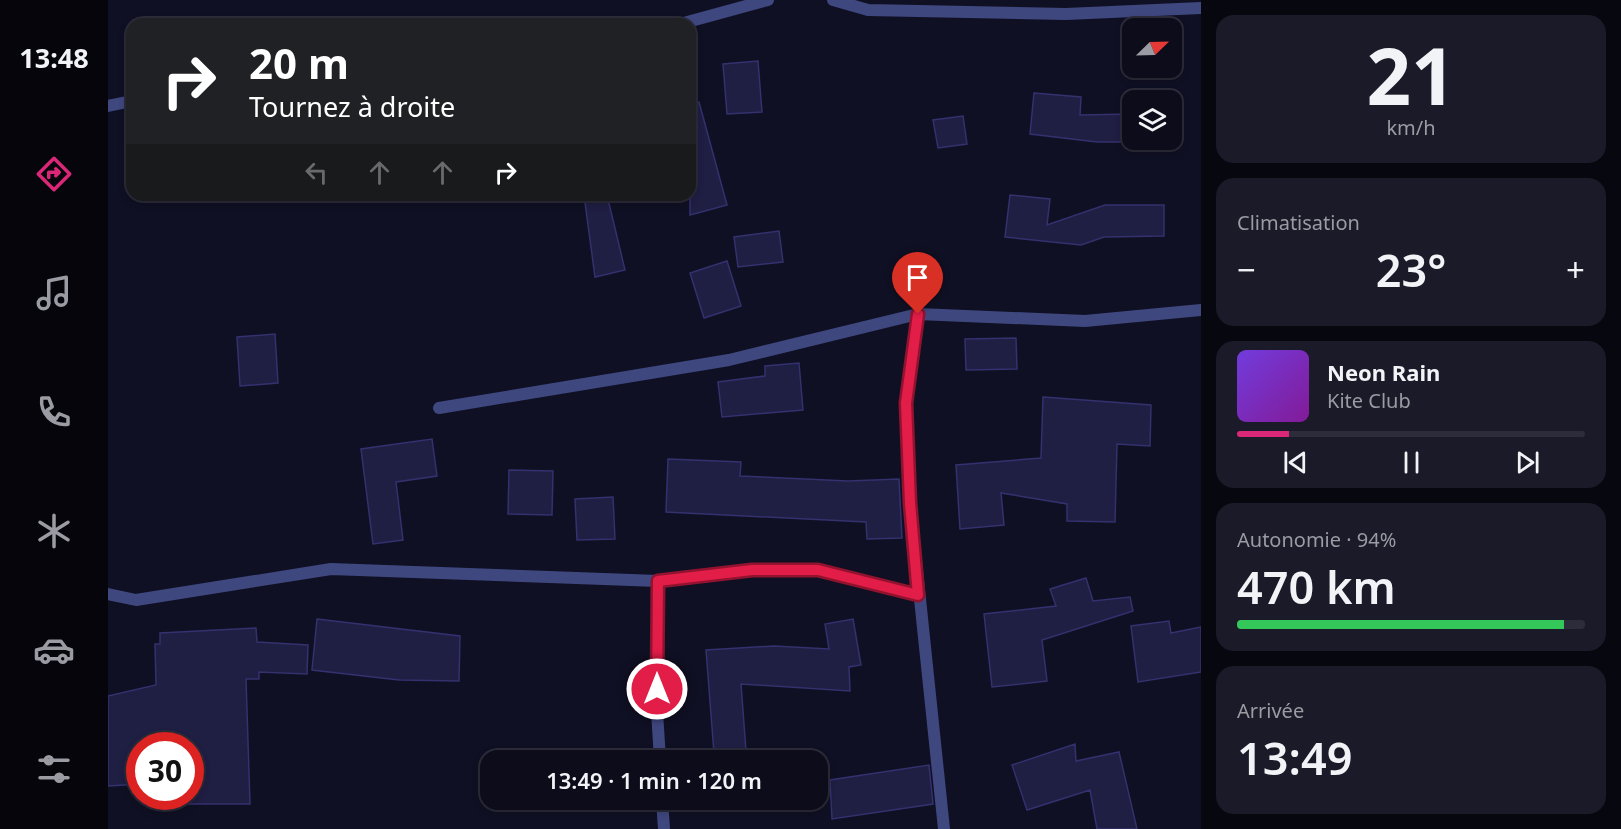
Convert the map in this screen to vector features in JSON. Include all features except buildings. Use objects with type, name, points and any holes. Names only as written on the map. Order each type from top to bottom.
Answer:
[{"type":"street","points":[[696,20],[768,0]]},
{"type":"street","points":[[832,0],[868,5],[1066,14],[1201,8]]},
{"type":"street","points":[[108,106],[126,102]]},
{"type":"street","points":[[439,408],[729,360],[918,314],[1085,321],[1201,310]]},
{"type":"street","points":[[918,314],[906,403],[910,503],[944,829]]},
{"type":"street","points":[[108,594],[136,600],[331,569],[658,581],[752,570],[818,570],[918,595]]},
{"type":"street","points":[[658,581],[657,711],[659,750]]},
{"type":"street","points":[[663,810],[664,829]]},
{"type":"route","points":[[657,689],[658,581],[752,570],[818,570],[918,595],[910,503],[906,403],[918,314]]}]
